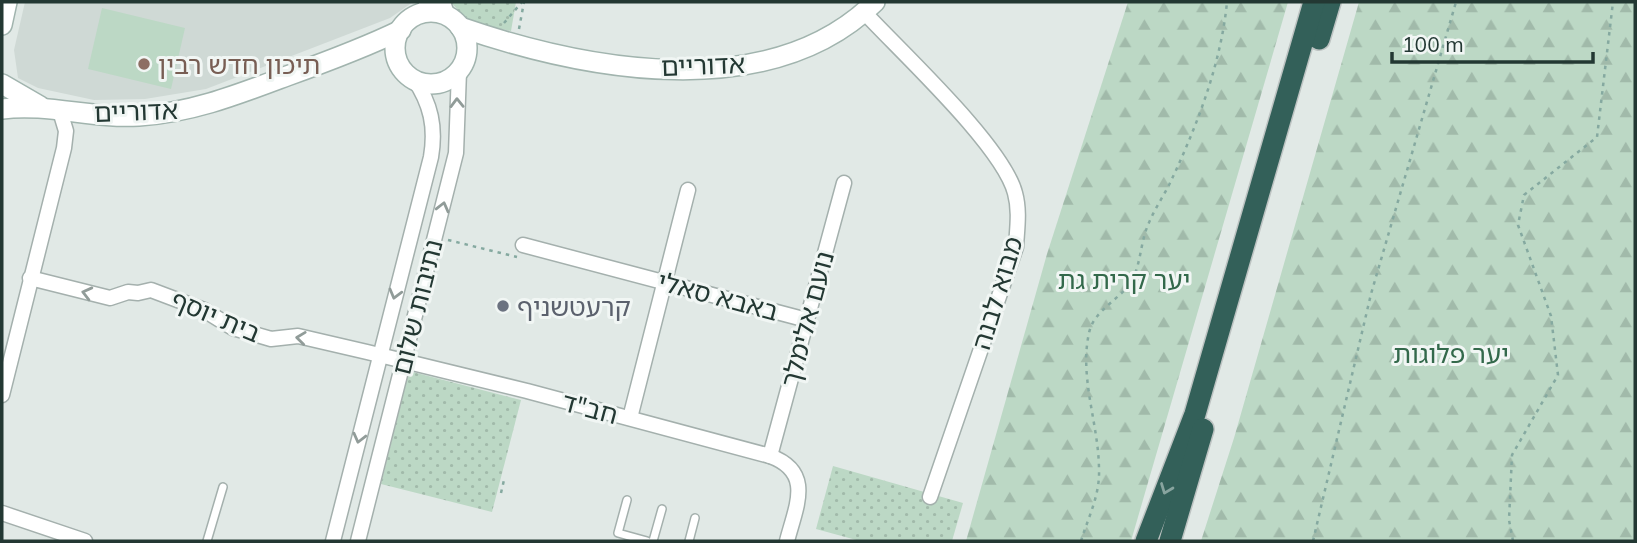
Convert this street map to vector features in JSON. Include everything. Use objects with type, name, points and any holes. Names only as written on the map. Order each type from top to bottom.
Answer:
[{"type":"highway","points":[[1146,541],[1195,414],[1314,2]]},
{"type":"highway","points":[[1170,541],[1330,2]]},
{"type":"street","points":[[2,25],[7,2]]},
{"type":"street","name":"אדוריים","points":[[450,15],[517,41],[646,67],[683,71],[730,69],[787,55],[825,37],[869,7]]},
{"type":"street","name":"מבוא לבנה","points":[[869,7],[995,153],[1015,193],[1018,219],[1016,247],[930,497]]},
{"type":"street","points":[[425,8],[435,13],[450,15],[467,42],[462,65],[441,82],[428,84],[407,72],[396,48],[401,30],[425,8]]},
{"type":"street","name":"אדוריים","points":[[2,108],[51,108],[137,116],[190,110],[348,54],[401,30]]},
{"type":"street","name":"אדוריים","points":[[462,65],[486,48],[517,41]]},
{"type":"street","name":"אדוריים","points":[[348,54],[377,56],[407,72]]},
{"type":"street","name":"נתיבות שלום","points":[[358,541],[456,153],[462,65]]},
{"type":"street","name":"נתיבות שלום","points":[[333,541],[433,145],[429,105],[407,72]]},
{"type":"street","points":[[2,87],[2,95]]},
{"type":"street","name":"אדוריים","points":[[2,87],[51,108]]},
{"type":"street","points":[[2,396],[66,136],[51,108]]},
{"type":"street","name":"נועם אלימלך","points":[[764,454],[807,320],[844,183]]},
{"type":"street","points":[[630,418],[688,190]]},
{"type":"street","name":"באבא סאלי","points":[[523,245],[807,320]]},
{"type":"street","name":"בית יוסף","points":[[30,278],[110,298],[128,292],[151,290],[204,310],[233,328],[276,340],[298,336],[404,361]]},
{"type":"street","name":"חב\"ד","points":[[404,361],[764,454]]},
{"type":"street","points":[[764,454],[784,461],[795,471],[798,497],[787,541]]},
{"type":"street","points":[[2,513],[85,541]]},
{"type":"lane","points":[[207,541],[222,487]]},
{"type":"lane","points":[[627,500],[618,534],[647,541]]},
{"type":"lane","points":[[653,541],[662,509]]},
{"type":"lane","points":[[689,541],[695,518]]},
{"type":"path","points":[[503,25],[523,2]]},
{"type":"path","points":[[517,41],[523,2]]},
{"type":"path","points":[[1081,541],[1098,491],[1100,470],[1086,364],[1089,332],[1095,318],[1126,289],[1134,275],[1147,226],[1170,182],[1203,102],[1223,40],[1227,2]]},
{"type":"path","points":[[1313,541],[1371,294],[1456,2]]},
{"type":"path","points":[[1513,541],[1509,520],[1512,455],[1558,375],[1552,316],[1518,225],[1524,195],[1597,137],[1613,2]]},
{"type":"path","points":[[435,237],[520,258],[523,245]]},
{"type":"path","points":[[501,493],[504,480]]},
{"type":"shaded area","name":"תיכון חדש רבין","points":[[25,2],[413,2],[390,18],[206,89],[145,99],[94,100],[38,88],[18,78],[14,50]]},
{"type":"green space","points":[[450,2],[516,2],[511,31],[472,23]]},
{"type":"green space","name":"יער קרית גת","points":[[1128,2],[1288,2],[1131,541],[966,541],[1047,254]]},
{"type":"green space","name":"יער פלוגות","points":[[1359,2],[1635,2],[1635,541],[1201,541],[1234,438]]},
{"type":"green space","points":[[102,8],[185,28],[171,89],[88,69]]},
{"type":"green space","points":[[409,371],[521,400],[492,512],[381,484]]},
{"type":"green space","points":[[833,466],[963,503],[952,541],[860,541],[816,529]]},
{"type":"place","name":"תיכון חדש רבין","points":[[144,64]]},
{"type":"place","name":"קרעטשניף","points":[[503,306]]}]
